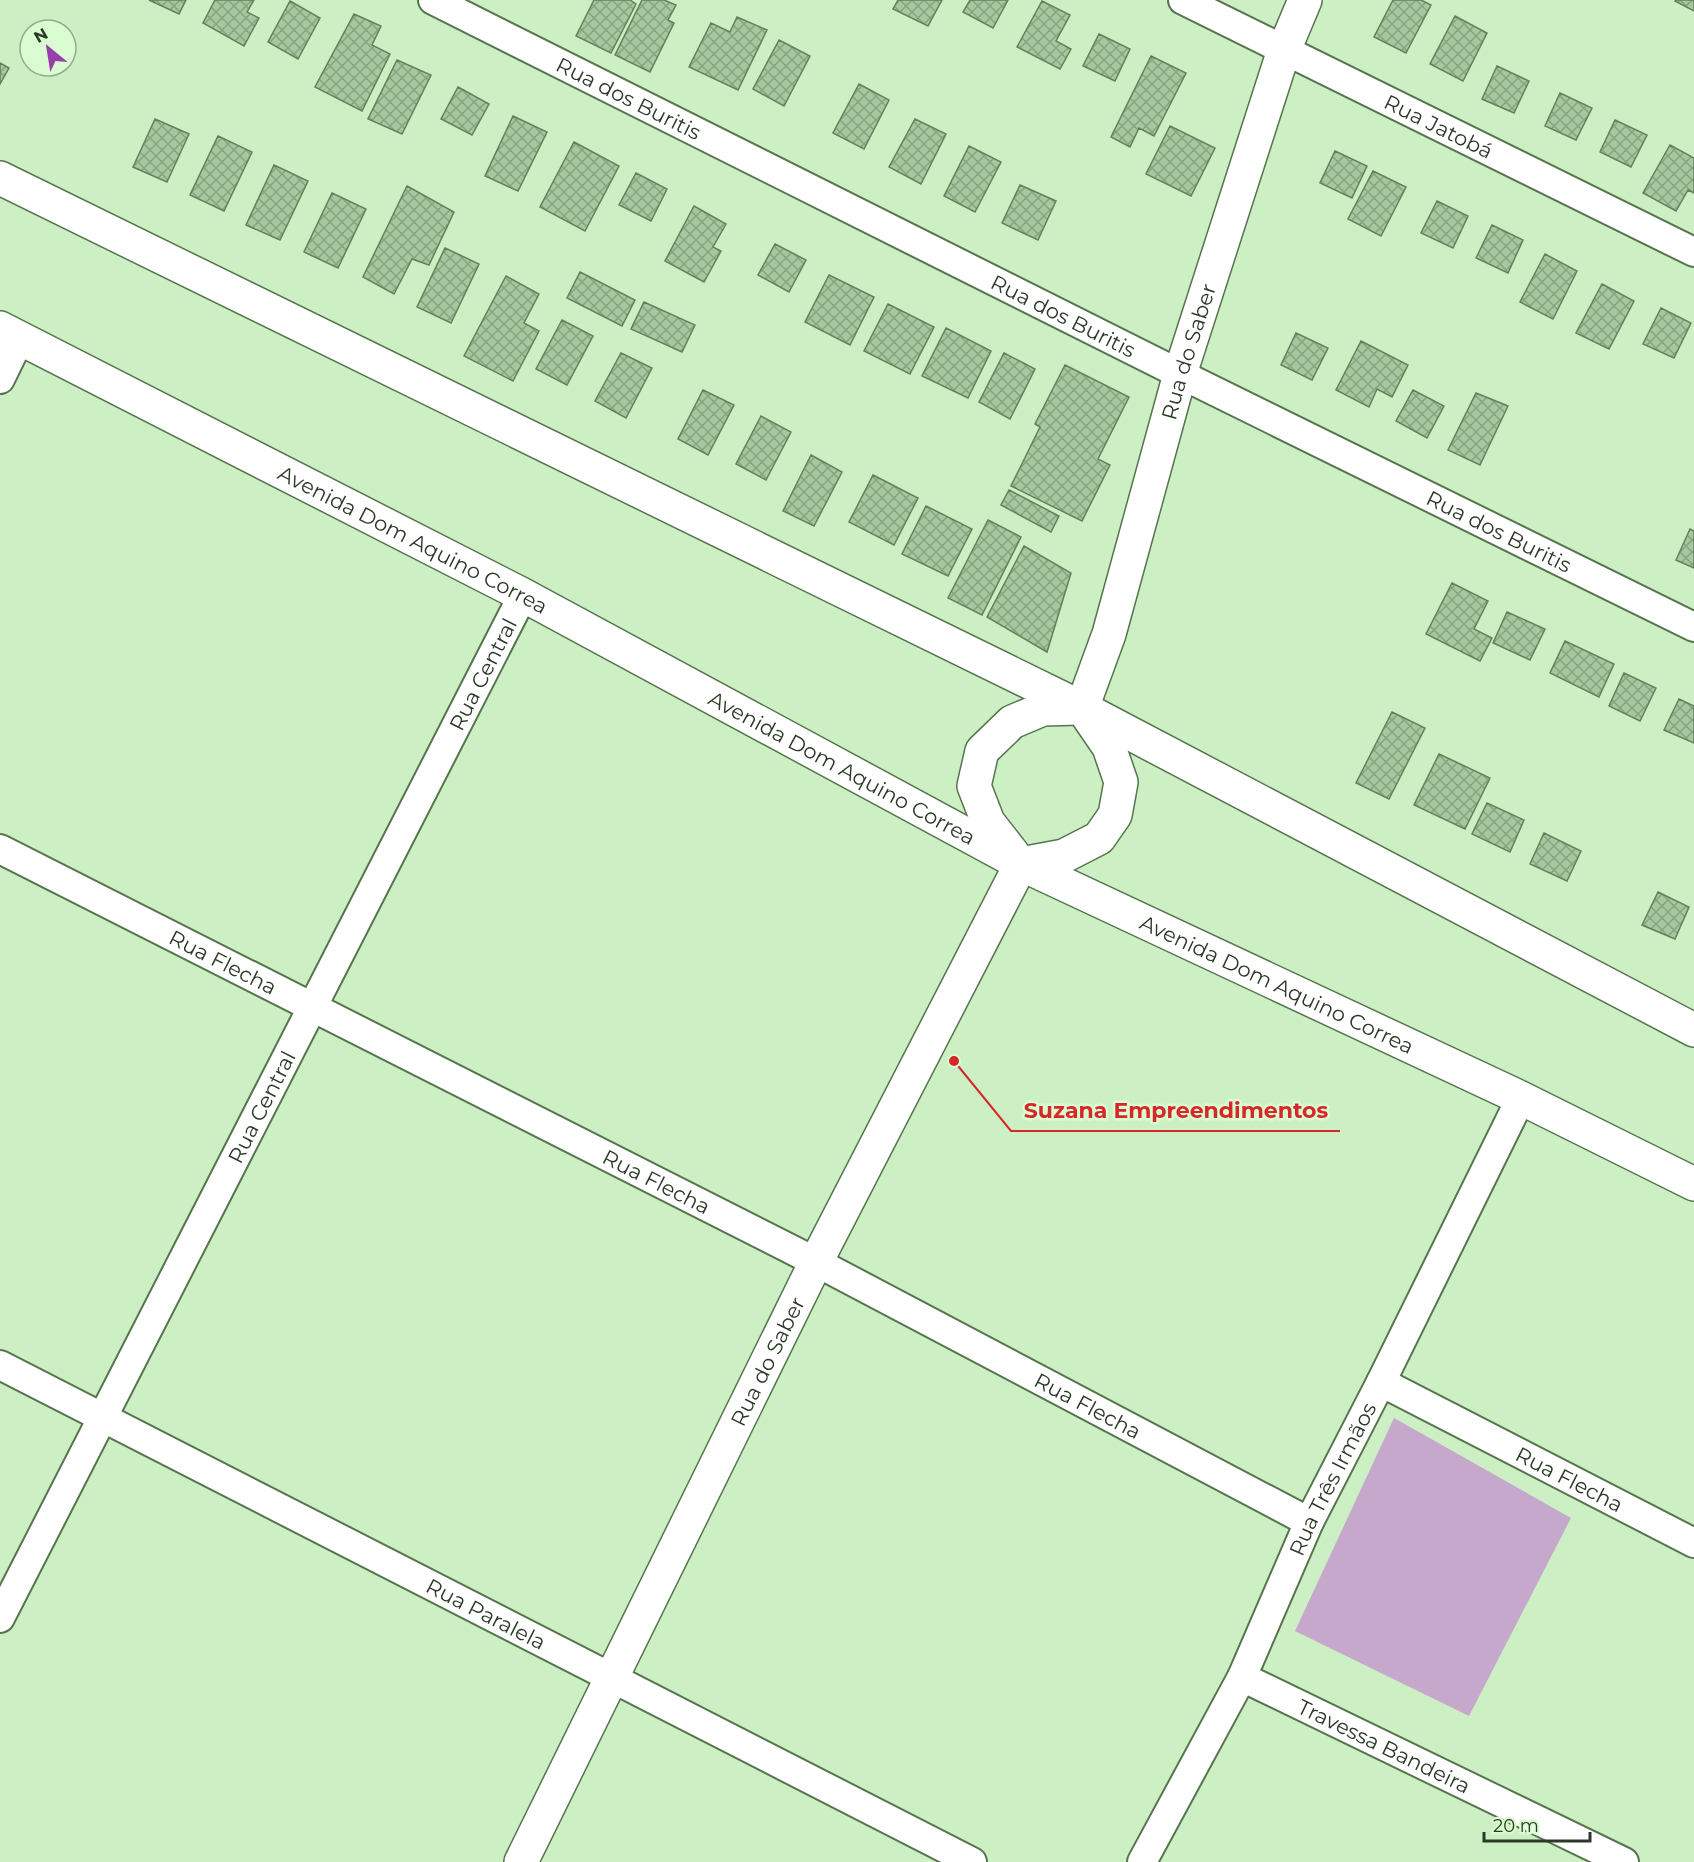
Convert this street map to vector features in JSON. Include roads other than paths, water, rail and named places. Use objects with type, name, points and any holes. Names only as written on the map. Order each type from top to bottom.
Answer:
[{"type":"street","name":"Rua dos Buritis","points":[[434,0],[1180,374],[1694,627]]},
{"type":"street","name":"Rua Jatobá","points":[[1184,0],[1694,252]]},
{"type":"street","name":"Rua do Saber","points":[[1082,708],[1109,634],[1180,374],[1284,51],[1305,0]]},
{"type":"street","points":[[0,178],[1082,708],[1694,1030]]},
{"type":"street","points":[[0,379],[10,333]]},
{"type":"street","name":"Avenida Dom Aquino Correa","points":[[10,333],[523,595],[1021,864],[1521,1098],[1694,1184]]},
{"type":"street","name":"Rua Central","points":[[0,1618],[523,595]]},
{"type":"street","points":[[1082,708],[1109,747],[1121,782],[1115,815],[1099,838],[1064,856],[1021,864],[988,822],[974,786],[982,751],[1012,722],[1043,709],[1082,708]]},
{"type":"street","name":"Rua Flecha","points":[[0,849],[816,1262],[1309,1522]]},
{"type":"street","name":"Rua do Saber","points":[[521,1862],[816,1262],[1021,864]]},
{"type":"street","name":"Rua Três Irmãos","points":[[1142,1862],[1242,1677],[1309,1522],[1521,1098]]},
{"type":"street","name":"Rua Paralela","points":[[0,1365],[972,1862]]},
{"type":"street","name":"Rua Flecha","points":[[1381,1382],[1694,1543]]},
{"type":"street","name":"Travessa Bandeira","points":[[1242,1677],[1624,1862]]},
{"type":"place","name":"Suzana Empreendimentos","points":[[954,1061]]}]
